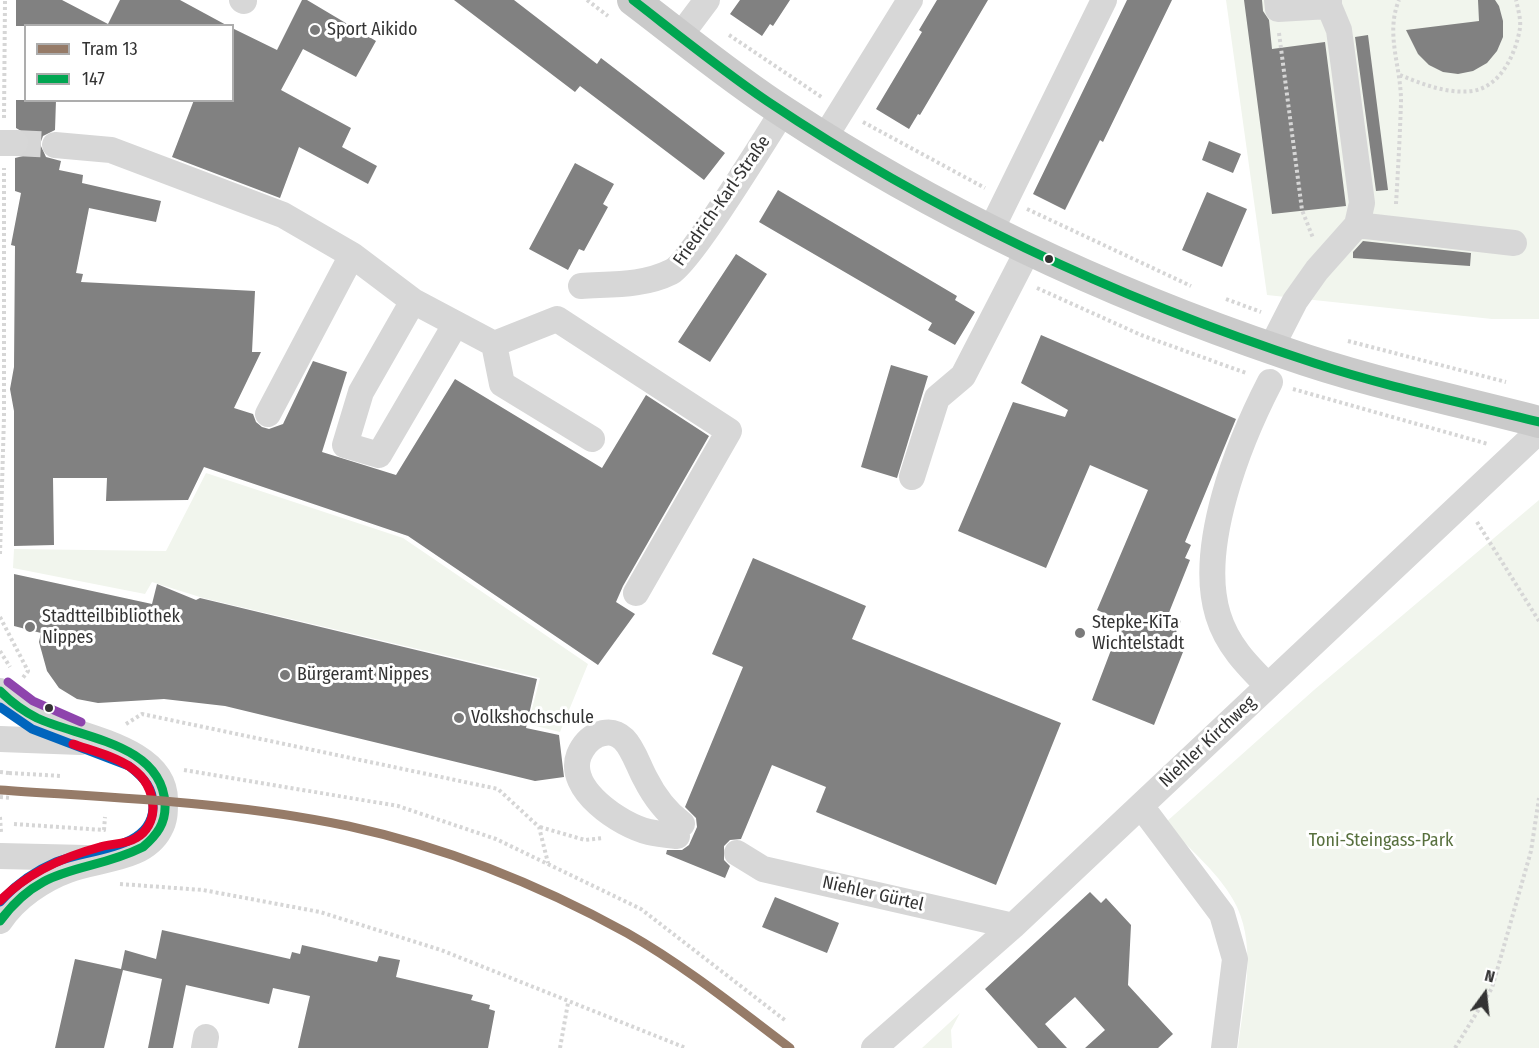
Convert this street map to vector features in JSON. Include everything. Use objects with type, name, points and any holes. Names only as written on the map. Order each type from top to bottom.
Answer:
[{"type":"main road","points":[[633,0],[695,17],[783,111],[990,232],[1028,250],[1270,348],[1308,361],[1539,422]]},
{"type":"street","points":[[825,137],[909,0]]},
{"type":"street","points":[[990,232],[1104,0]]},
{"type":"street","points":[[1270,348],[1317,270],[1360,214],[1339,30],[1329,3],[1278,9],[1277,0]]},
{"type":"street","name":"Friedrich-Karl-Straße","points":[[581,286],[645,282],[673,272],[693,247],[783,111]]},
{"type":"street","points":[[55,145],[111,150],[283,215],[352,255],[412,301],[494,344],[557,319],[729,431],[636,593]]},
{"type":"street","points":[[1360,214],[1514,243]]},
{"type":"street","points":[[912,477],[937,398],[963,376],[1028,250]]},
{"type":"street","points":[[268,414],[352,255]]},
{"type":"street","points":[[412,301],[361,392],[345,445],[379,455],[455,325]]},
{"type":"street","points":[[494,344],[502,384],[592,439]]},
{"type":"street","points":[[1268,686],[1243,661],[1229,640],[1218,616],[1213,590],[1213,563],[1222,514],[1233,473],[1246,435],[1270,382]]},
{"type":"street","name":"Niehler Kirchweg","points":[[874,1048],[1012,926],[1539,431]]},
{"type":"street","points":[[0,921],[5,913],[40,883],[67,870],[106,858],[138,852],[153,842],[164,821],[165,790],[151,765],[132,753],[38,718],[18,707],[10,682]]},
{"type":"street","points":[[0,739],[102,742]]},
{"type":"street","points":[[1141,806],[1222,914],[1235,959],[1224,1048]]},
{"type":"street","name":"Niehler Gürtel","points":[[737,853],[763,869],[1012,926]]},
{"type":"street","points":[[0,856],[106,858]]},
{"type":"path","points":[[0,554],[4,417],[5,0]]},
{"type":"path","points":[[1360,214],[1396,204],[1400,75],[1392,41],[1394,13],[1399,0]]},
{"type":"path","points":[[1400,75],[1448,90],[1473,91],[1493,82],[1512,57],[1520,26],[1516,0]]},
{"type":"path","points":[[695,17],[840,110],[1007,200],[1201,291]]},
{"type":"path","points":[[1279,38],[1302,210]]},
{"type":"path","points":[[1222,298],[1285,320]]},
{"type":"path","points":[[1336,338],[1516,385]]},
{"type":"path","points":[[1464,501],[1539,621]]},
{"type":"path","points":[[0,617],[2,629],[28,671],[10,682],[0,651]]},
{"type":"path","points":[[124,725],[142,714],[498,789],[539,827],[548,864]]},
{"type":"path","points":[[151,765],[398,806],[496,839],[641,909],[786,1021]]},
{"type":"path","points":[[0,772],[62,776]]},
{"type":"path","points":[[0,797],[12,798]]},
{"type":"path","points":[[1455,1048],[1492,988],[1531,851],[1539,798]]},
{"type":"path","points":[[43,824],[16,823],[105,830],[105,817]]},
{"type":"path","points":[[118,884],[203,890],[320,912],[441,950],[568,1003],[686,1048]]},
{"type":"path","points":[[560,1048],[568,1003]]},
{"type":"green space","points":[[1226,0],[1539,0],[1539,319],[1492,319],[1267,295]]},
{"type":"green space","points":[[206,473],[403,538],[588,664],[560,732],[528,724],[540,678],[203,598],[152,582],[145,594],[13,568],[14,549],[166,551]]},
{"type":"green space","name":"Toni-Steingass-Park","points":[[1539,500],[1539,1048],[1238,1048],[1247,977],[1243,924],[1231,895],[1223,884],[1165,823],[1314,690]]},
{"type":"green space","points":[[960,1013],[951,1030],[952,1048],[922,1048]]},
{"type":"building","points":[[16,0],[62,0],[108,24],[24,24],[24,26],[16,26]]},
{"type":"building","points":[[120,0],[180,0],[224,24],[108,24]]},
{"type":"building","points":[[302,0],[307,0],[376,41],[356,77],[303,49],[281,90],[351,128],[342,147],[377,166],[368,184],[299,147],[280,198],[172,157],[193,102],[234,102],[234,29],[277,50]]},
{"type":"building","points":[[454,0],[514,0],[597,64],[601,58],[725,153],[704,180],[580,86],[575,92]]},
{"type":"building","points":[[740,0],[790,0],[773,26],[770,24],[762,36],[730,14]]},
{"type":"building","points":[[937,0],[988,0],[920,115],[918,114],[909,129],[876,109],[922,32],[919,30]]},
{"type":"building","points":[[1127,0],[1172,0],[1103,142],[1100,140],[1065,210],[1033,194]]},
{"type":"building","points":[[1244,0],[1262,0],[1263,11],[1269,20],[1272,49],[1325,42],[1346,206],[1272,214]]},
{"type":"building","points":[[1478,0],[1495,0],[1499,6],[1503,21],[1503,37],[1497,51],[1487,63],[1473,71],[1458,74],[1443,72],[1429,65],[1418,54],[1406,30],[1479,21]]},
{"type":"building","points":[[1368,35],[1388,190],[1376,191],[1355,37]]},
{"type":"building","points":[[16,100],[56,102],[55,130],[43,136],[40,144],[46,157],[61,161],[59,170],[83,175],[82,183],[161,201],[156,222],[89,208],[76,273],[83,274],[81,282],[255,291],[252,352],[261,352],[234,408],[253,414],[256,422],[262,427],[269,429],[283,424],[313,361],[347,372],[322,452],[396,475],[455,379],[602,468],[646,395],[709,436],[623,586],[616,602],[635,614],[598,665],[408,536],[204,467],[188,500],[106,501],[107,478],[53,478],[54,545],[14,546],[14,411],[10,389],[14,367],[15,246],[11,245],[21,193],[15,191],[15,158],[23,156],[30,144],[28,135],[16,128]]},
{"type":"building","points":[[1209,141],[1241,154],[1233,173],[1202,160]]},
{"type":"building","points":[[575,163],[614,184],[603,204],[608,207],[584,251],[579,249],[568,270],[529,249]]},
{"type":"building","points":[[778,190],[957,296],[955,300],[975,312],[955,345],[928,330],[932,323],[759,222]]},
{"type":"building","points":[[1207,192],[1247,209],[1222,267],[1182,250]]},
{"type":"building","points":[[1363,241],[1471,253],[1470,266],[1353,258],[1353,252]]},
{"type":"building","points":[[736,254],[767,274],[710,362],[678,342]]},
{"type":"building","points":[[1041,335],[1236,419],[1185,542],[1191,545],[1185,558],[1190,560],[1168,615],[1181,621],[1172,642],[1185,647],[1154,725],[1092,700],[1122,621],[1097,610],[1148,490],[1090,465],[1046,568],[958,531],[1013,402],[1065,417],[1068,410],[1021,383]]},
{"type":"building","points":[[891,365],[928,376],[897,478],[861,467]]},
{"type":"building","points":[[753,558],[866,606],[852,639],[1061,723],[996,885],[816,812],[826,787],[772,765],[741,839],[730,840],[724,846],[724,860],[730,866],[725,878],[666,854],[667,850],[682,850],[689,845],[697,827],[696,818],[685,807],[743,667],[712,654]]},
{"type":"building","name":"Bürgeramt Nippes","points":[[14,574],[152,604],[157,584],[196,600],[200,598],[537,679],[526,728],[559,735],[564,777],[535,781],[225,706],[164,699],[98,703],[77,699],[59,688],[47,671],[39,642],[41,633],[14,626]]},
{"type":"building","points":[[1090,892],[1101,903],[1106,898],[1131,925],[1128,985],[1173,1034],[1158,1048],[1085,1048],[1105,1030],[1075,997],[1045,1024],[1067,1048],[1038,1048],[985,989]]},
{"type":"building","points":[[775,897],[839,923],[827,953],[762,927]]},
{"type":"building","points":[[162,930],[290,959],[292,952],[300,954],[302,945],[377,962],[379,956],[400,960],[396,977],[473,995],[471,1000],[490,1005],[489,1009],[495,1011],[488,1048],[298,1048],[310,996],[273,988],[269,1004],[186,985],[173,1048],[148,1048],[162,979],[123,970],[104,1048],[55,1048],[75,959],[121,969],[125,950],[156,959]]},
{"type":"tunnel","points":[[15,143],[55,145]]},
{"type":"tram line","name":"13","points":[[0,790],[175,802],[262,811],[348,826],[456,856],[560,899],[627,933],[690,973],[790,1048]]},
{"type":"transit line","name":"147","points":[[633,0],[750,89],[831,142],[896,181],[1031,251],[1171,311],[1314,363],[1397,387],[1539,422]]},
{"type":"transit line","points":[[8,682],[33,701],[81,722]]},
{"type":"transit line","name":"147","points":[[0,691],[17,706],[37,718],[96,738],[135,755],[150,768],[160,784],[165,804],[160,828],[143,847],[123,856],[50,879],[33,888],[16,902],[0,921]]},
{"type":"transit line","points":[[0,707],[32,729],[129,766],[147,784],[153,801],[149,822],[141,833],[129,841],[56,862],[33,874],[0,902]]},
{"type":"transit line","points":[[0,901],[22,882],[46,867],[86,851],[132,840],[140,835],[151,821],[153,808],[151,793],[145,781],[136,772],[113,758],[73,744]]},
{"type":"place","name":"Sport Aikido","points":[[315,30]]},
{"type":"place","name":"Stadtteilbibliothek Nippes","points":[[30,627]]},
{"type":"place","name":"Stepke-KiTa Wichtelstadt","points":[[1080,633]]},
{"type":"place","name":"Bürgeramt Nippes","points":[[285,675]]},
{"type":"place","name":"Volkshochschule","points":[[459,718]]}]
